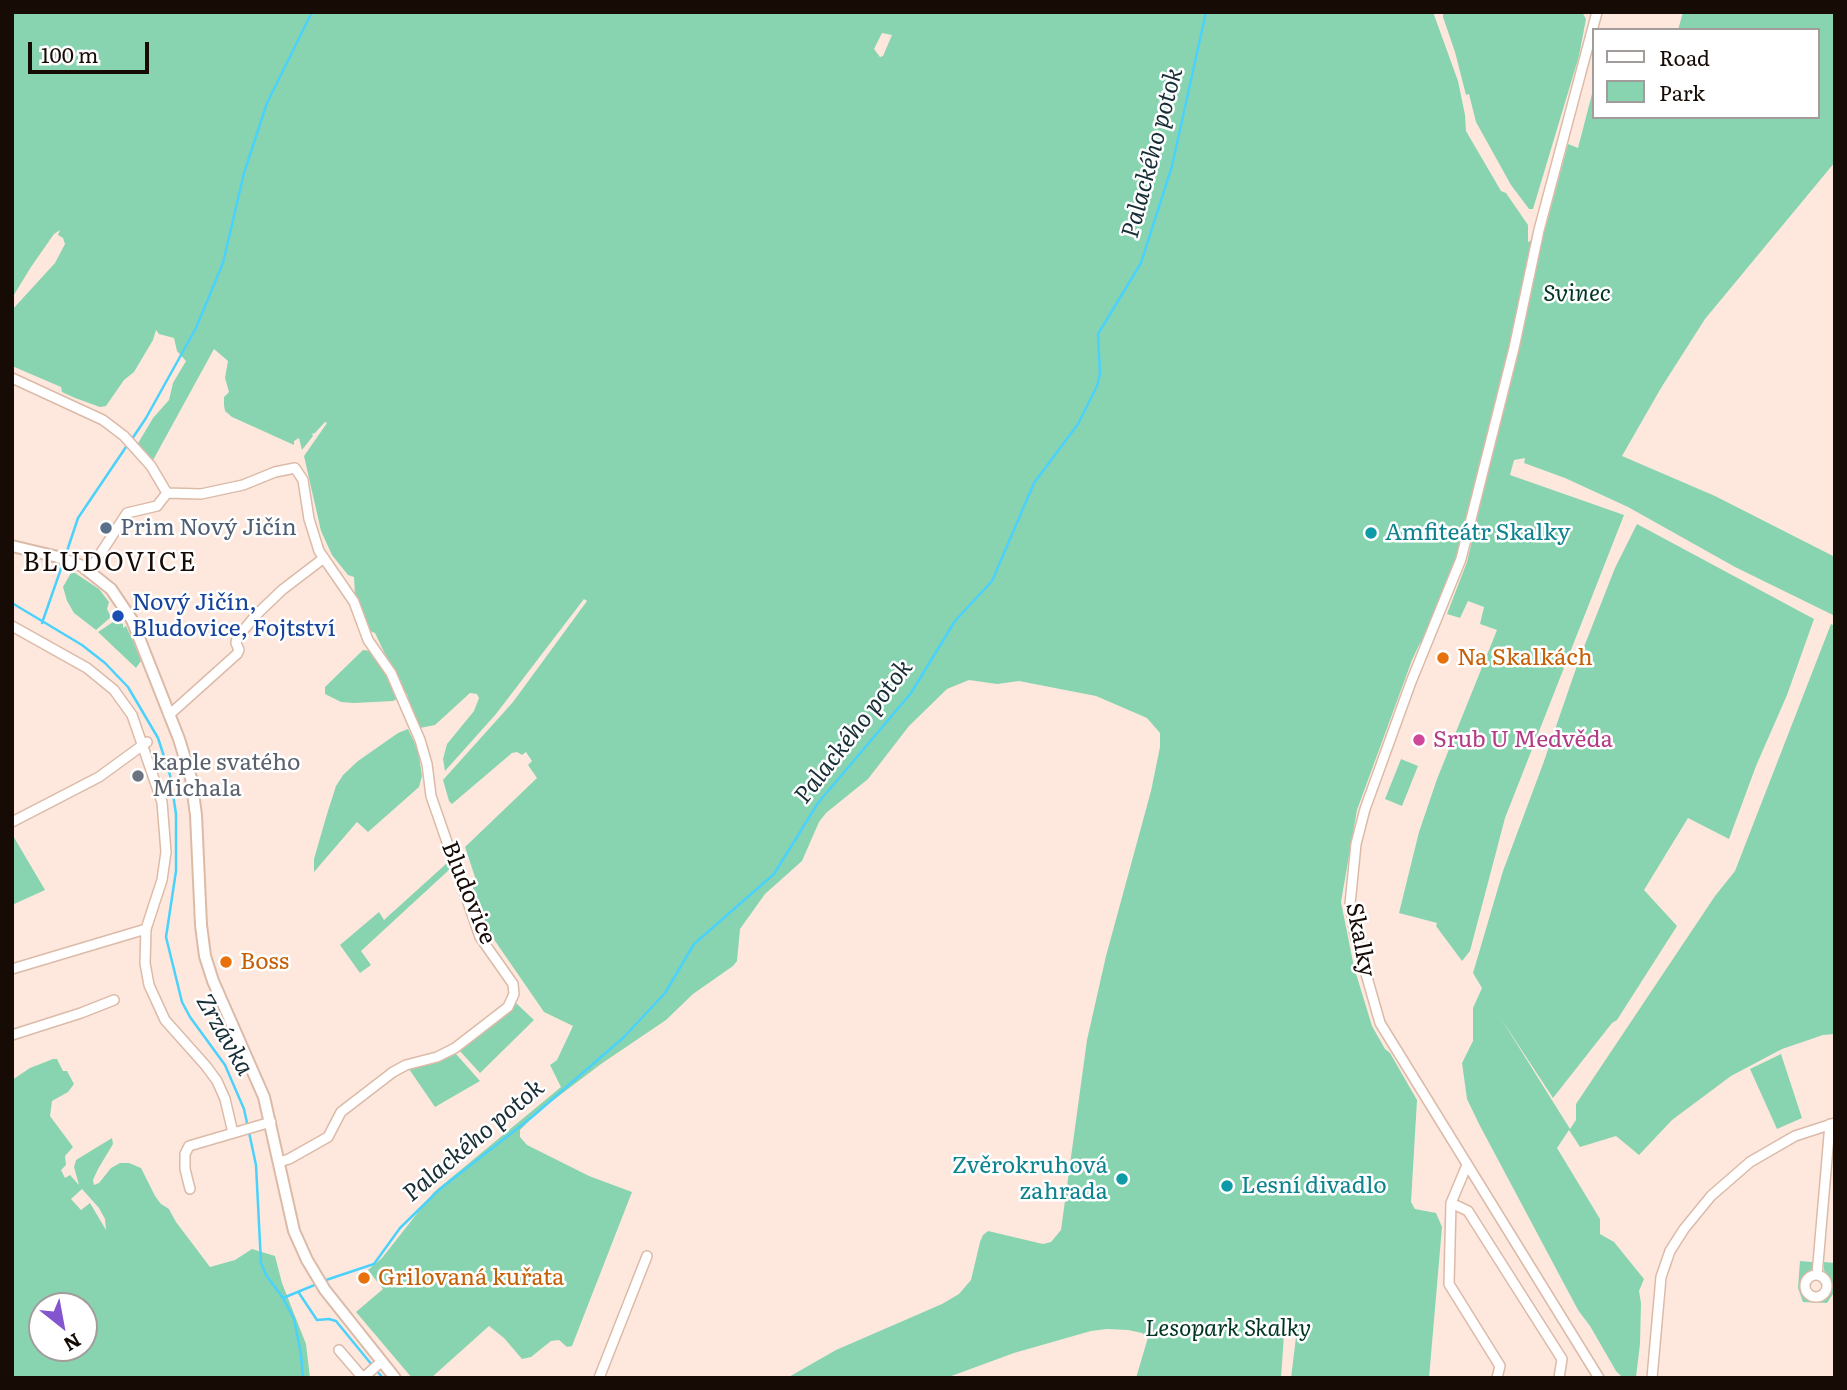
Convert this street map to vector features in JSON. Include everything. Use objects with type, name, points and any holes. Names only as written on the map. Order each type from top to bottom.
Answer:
[{"type":"main road","points":[[12,546],[64,559],[89,571],[111,589],[127,611],[141,641],[183,750],[193,789],[201,925],[207,963],[260,1086],[271,1122],[291,1221],[298,1241],[320,1282],[377,1366],[395,1378]]},
{"type":"street","name":"Skalky","points":[[1591,35],[1539,230],[1514,348],[1461,559],[1406,696],[1365,809],[1356,844],[1350,904],[1355,935],[1380,1023],[1599,1378]]},
{"type":"street","points":[[12,378],[103,420],[151,466],[167,493],[157,506],[127,513],[89,571]]},
{"type":"street","name":"Bludovice","points":[[167,493],[201,494],[243,485],[275,472],[295,468],[303,480],[309,519],[324,558],[354,602],[368,640],[391,673],[420,740],[427,764],[431,796],[481,937],[513,985],[514,994],[508,1007],[455,1048],[438,1057],[406,1065],[393,1072],[341,1112],[328,1137],[289,1159],[279,1161]]},
{"type":"street","points":[[169,715],[237,654],[237,638],[260,611],[324,558]]},
{"type":"street","points":[[12,626],[87,668],[114,690],[132,715],[162,802],[166,852],[162,880],[146,929],[145,963],[149,985],[156,1005],[176,1035],[217,1081],[237,1132]]},
{"type":"street","points":[[12,822],[99,777],[144,744]]},
{"type":"street","points":[[12,970],[146,929]]},
{"type":"street","points":[[12,1035],[114,1000]]},
{"type":"street","points":[[190,1189],[185,1169],[185,1154],[188,1148],[271,1122]]},
{"type":"street","points":[[1652,1378],[1661,1278],[1670,1251],[1684,1229],[1711,1196],[1750,1162],[1795,1136],[1832,1124],[1817,1275]]},
{"type":"street","points":[[1467,1165],[1451,1203],[1449,1284],[1500,1366],[1497,1378]]},
{"type":"street","points":[[1451,1203],[1468,1211],[1562,1359],[1559,1378]]},
{"type":"street","points":[[599,1378],[647,1256]]},
{"type":"street","points":[[339,1350],[363,1378],[377,1366]]},
{"type":"green space","points":[[12,12],[1433,12],[1458,81],[1466,131],[1501,191],[1506,193],[1528,225],[1528,242],[1534,239],[1539,230],[1545,230],[1568,144],[1578,148],[1591,98],[1591,119],[1819,119],[1819,28],[1679,28],[1683,12],[1835,12],[1835,162],[1705,319],[1622,456],[1715,496],[1835,557],[1835,616],[1735,567],[1628,507],[1565,478],[1524,463],[1525,458],[1514,460],[1510,475],[1624,515],[1505,818],[1470,951],[1462,961],[1436,926],[1437,923],[1399,913],[1419,832],[1437,779],[1497,630],[1480,624],[1484,607],[1468,601],[1460,618],[1447,614],[1467,562],[1488,472],[1478,489],[1461,559],[1425,649],[1420,643],[1412,660],[1357,810],[1341,902],[1354,967],[1372,1026],[1417,1100],[1411,1202],[1415,1209],[1436,1213],[1442,1227],[1429,1378],[1291,1378],[1297,1329],[1285,1320],[1281,1378],[1136,1378],[1149,1334],[1146,1336],[1128,1330],[1107,1329],[1014,1353],[946,1378],[787,1378],[836,1350],[959,1294],[971,1280],[980,1242],[988,1231],[1043,1244],[1051,1242],[1061,1230],[1087,1040],[1106,956],[1151,791],[1160,747],[1160,733],[1147,718],[1096,696],[1019,681],[997,684],[969,680],[947,689],[909,726],[868,779],[826,813],[819,822],[802,861],[765,894],[740,929],[737,961],[733,966],[693,994],[666,1020],[539,1111],[520,1130],[520,1137],[527,1145],[589,1176],[632,1192],[572,1346],[567,1347],[559,1340],[551,1341],[531,1357],[522,1359],[504,1338],[489,1326],[431,1378],[412,1378],[356,1312],[383,1289],[368,1270],[382,1258],[434,1192],[561,1087],[550,1065],[557,1060],[573,1026],[544,1012],[484,925],[472,883],[475,877],[465,847],[537,778],[528,765],[532,761],[526,752],[522,755],[512,753],[452,804],[443,780],[513,702],[587,601],[584,599],[496,714],[445,771],[443,759],[447,744],[474,711],[479,698],[477,694],[470,693],[435,725],[420,728],[405,697],[408,697],[407,694],[403,692],[375,633],[367,630],[355,596],[354,577],[348,575],[332,555],[321,531],[304,456],[327,423],[312,434],[302,450],[299,438],[294,441],[294,445],[232,417],[225,411],[224,405],[224,397],[229,392],[225,378],[228,361],[214,349],[152,462],[137,445],[153,418],[169,400],[173,383],[186,361],[177,351],[174,338],[159,334],[156,330],[134,372],[124,380],[106,406],[100,407],[62,392],[61,387],[12,366],[12,310],[55,263],[65,244],[63,238],[58,235],[60,230],[54,234],[12,298]],"holes":[[[882,33],[892,35],[883,56],[880,57],[874,49]]]},
{"type":"green space","points":[[1443,12],[1582,12],[1586,19],[1579,56],[1533,209],[1529,209],[1511,185],[1476,122]]},
{"type":"green space","points":[[1637,524],[1814,619],[1787,695],[1756,766],[1729,839],[1688,818],[1644,890],[1677,926],[1617,1020],[1553,1098],[1500,1017],[1570,1129],[1576,1120],[1576,1104],[1715,896],[1735,871],[1831,624],[1835,626],[1835,1034],[1823,1035],[1782,1049],[1731,1076],[1672,1120],[1639,1155],[1616,1136],[1580,1147],[1569,1130],[1557,1148],[1600,1219],[1600,1234],[1614,1242],[1644,1279],[1639,1291],[1640,1344],[1636,1377],[1623,1378],[1578,1310],[1479,1124],[1467,1099],[1462,1063],[1473,1041],[1473,1008],[1482,988],[1473,973],[1503,871],[1580,657],[1615,568]]},
{"type":"green space","points":[[72,571],[99,589],[109,602],[107,609],[111,617],[96,630],[74,613],[67,601],[63,587]]},
{"type":"green space","points":[[116,620],[123,624],[123,628],[126,626],[134,643],[141,661],[136,668],[98,632]]},
{"type":"green space","points":[[363,650],[371,651],[399,698],[393,701],[354,703],[341,702],[325,694],[325,687]]},
{"type":"green space","points":[[408,729],[418,750],[422,776],[419,787],[368,832],[357,822],[314,872],[314,859],[327,814],[336,786],[343,775],[358,761]]},
{"type":"green space","points":[[1401,759],[1418,766],[1402,806],[1385,799]]},
{"type":"green space","points":[[12,834],[45,890],[12,905]]},
{"type":"green space","points":[[447,863],[450,869],[361,951],[371,965],[360,973],[340,945],[379,912],[384,920]]},
{"type":"green space","points":[[516,1003],[534,1020],[480,1073],[459,1050]]},
{"type":"green space","points":[[456,1054],[480,1081],[435,1107],[409,1069]]},
{"type":"green space","points":[[1781,1054],[1802,1118],[1777,1129],[1750,1069]]},
{"type":"green space","points":[[53,1059],[57,1059],[63,1071],[67,1071],[74,1084],[68,1092],[52,1101],[50,1116],[73,1147],[65,1156],[66,1165],[61,1170],[65,1178],[70,1175],[79,1185],[74,1167],[76,1160],[112,1138],[113,1144],[98,1169],[93,1180],[94,1185],[120,1163],[141,1168],[155,1196],[169,1209],[210,1267],[235,1260],[252,1249],[275,1256],[282,1283],[306,1344],[310,1378],[12,1378],[12,1080],[30,1068]],"holes":[[[82,1189],[105,1219],[106,1230],[90,1203],[81,1210],[71,1199]]]},
{"type":"green space","points":[[1800,1261],[1812,1262],[1812,1269],[1802,1282],[1802,1288],[1806,1297],[1815,1301],[1825,1298],[1830,1290],[1824,1262],[1835,1263],[1835,1291],[1827,1303],[1803,1302],[1798,1288]]},
{"type":"waterway","points":[[132,439],[196,328],[223,263],[244,173],[267,103],[312,12]]},
{"type":"waterway","name":"Palackého potok","points":[[323,1281],[374,1264],[400,1228],[440,1189],[532,1117],[623,1038],[665,993],[694,944],[774,874],[818,803],[911,693],[955,621],[992,581],[1034,483],[1078,424],[1097,386],[1100,374],[1098,334],[1141,263],[1172,166],[1206,12]]},
{"type":"waterway","points":[[65,557],[78,518],[128,444]]},
{"type":"waterway","points":[[42,623],[63,563]]},
{"type":"waterway","name":"Zrzávka","points":[[12,603],[82,645],[105,663],[128,687],[158,738],[170,775],[176,814],[176,871],[166,937],[182,1002],[225,1065],[244,1109],[256,1165],[261,1263],[294,1319],[303,1378]]},
{"type":"waterway","name":"Palackého potok","points":[[283,1298],[317,1284]]},
{"type":"waterway","points":[[299,1293],[317,1320],[336,1321],[372,1365]]},
{"type":"waterway","points":[[376,1370],[383,1378]]},
{"type":"place","name":"Prim Nový Jičín","points":[[106,528]]},
{"type":"place","name":"Amfiteátr Skalky","points":[[1371,533]]},
{"type":"place","name":"Nový Jičín, Bludovice, Fojtství","points":[[118,616]]},
{"type":"place","name":"Na Skalkách","points":[[1443,658]]},
{"type":"place","name":"Srub U Medvěda","points":[[1419,740]]},
{"type":"place","name":"kaple svatého Michala","points":[[138,776]]},
{"type":"place","name":"Boss","points":[[226,962]]},
{"type":"place","name":"Zvěrokruhová zahrada","points":[[1122,1179]]},
{"type":"place","name":"Lesní divadlo","points":[[1227,1186]]},
{"type":"place","name":"Grilovaná kuřata","points":[[364,1278]]},
{"type":"district","name":"BLUDOVICE","points":[[110,563]]},
{"type":"park label","name":"Svinec","points":[[1577,294]]},
{"type":"park label","name":"Lesopark Skalky","points":[[1228,1329]]}]
